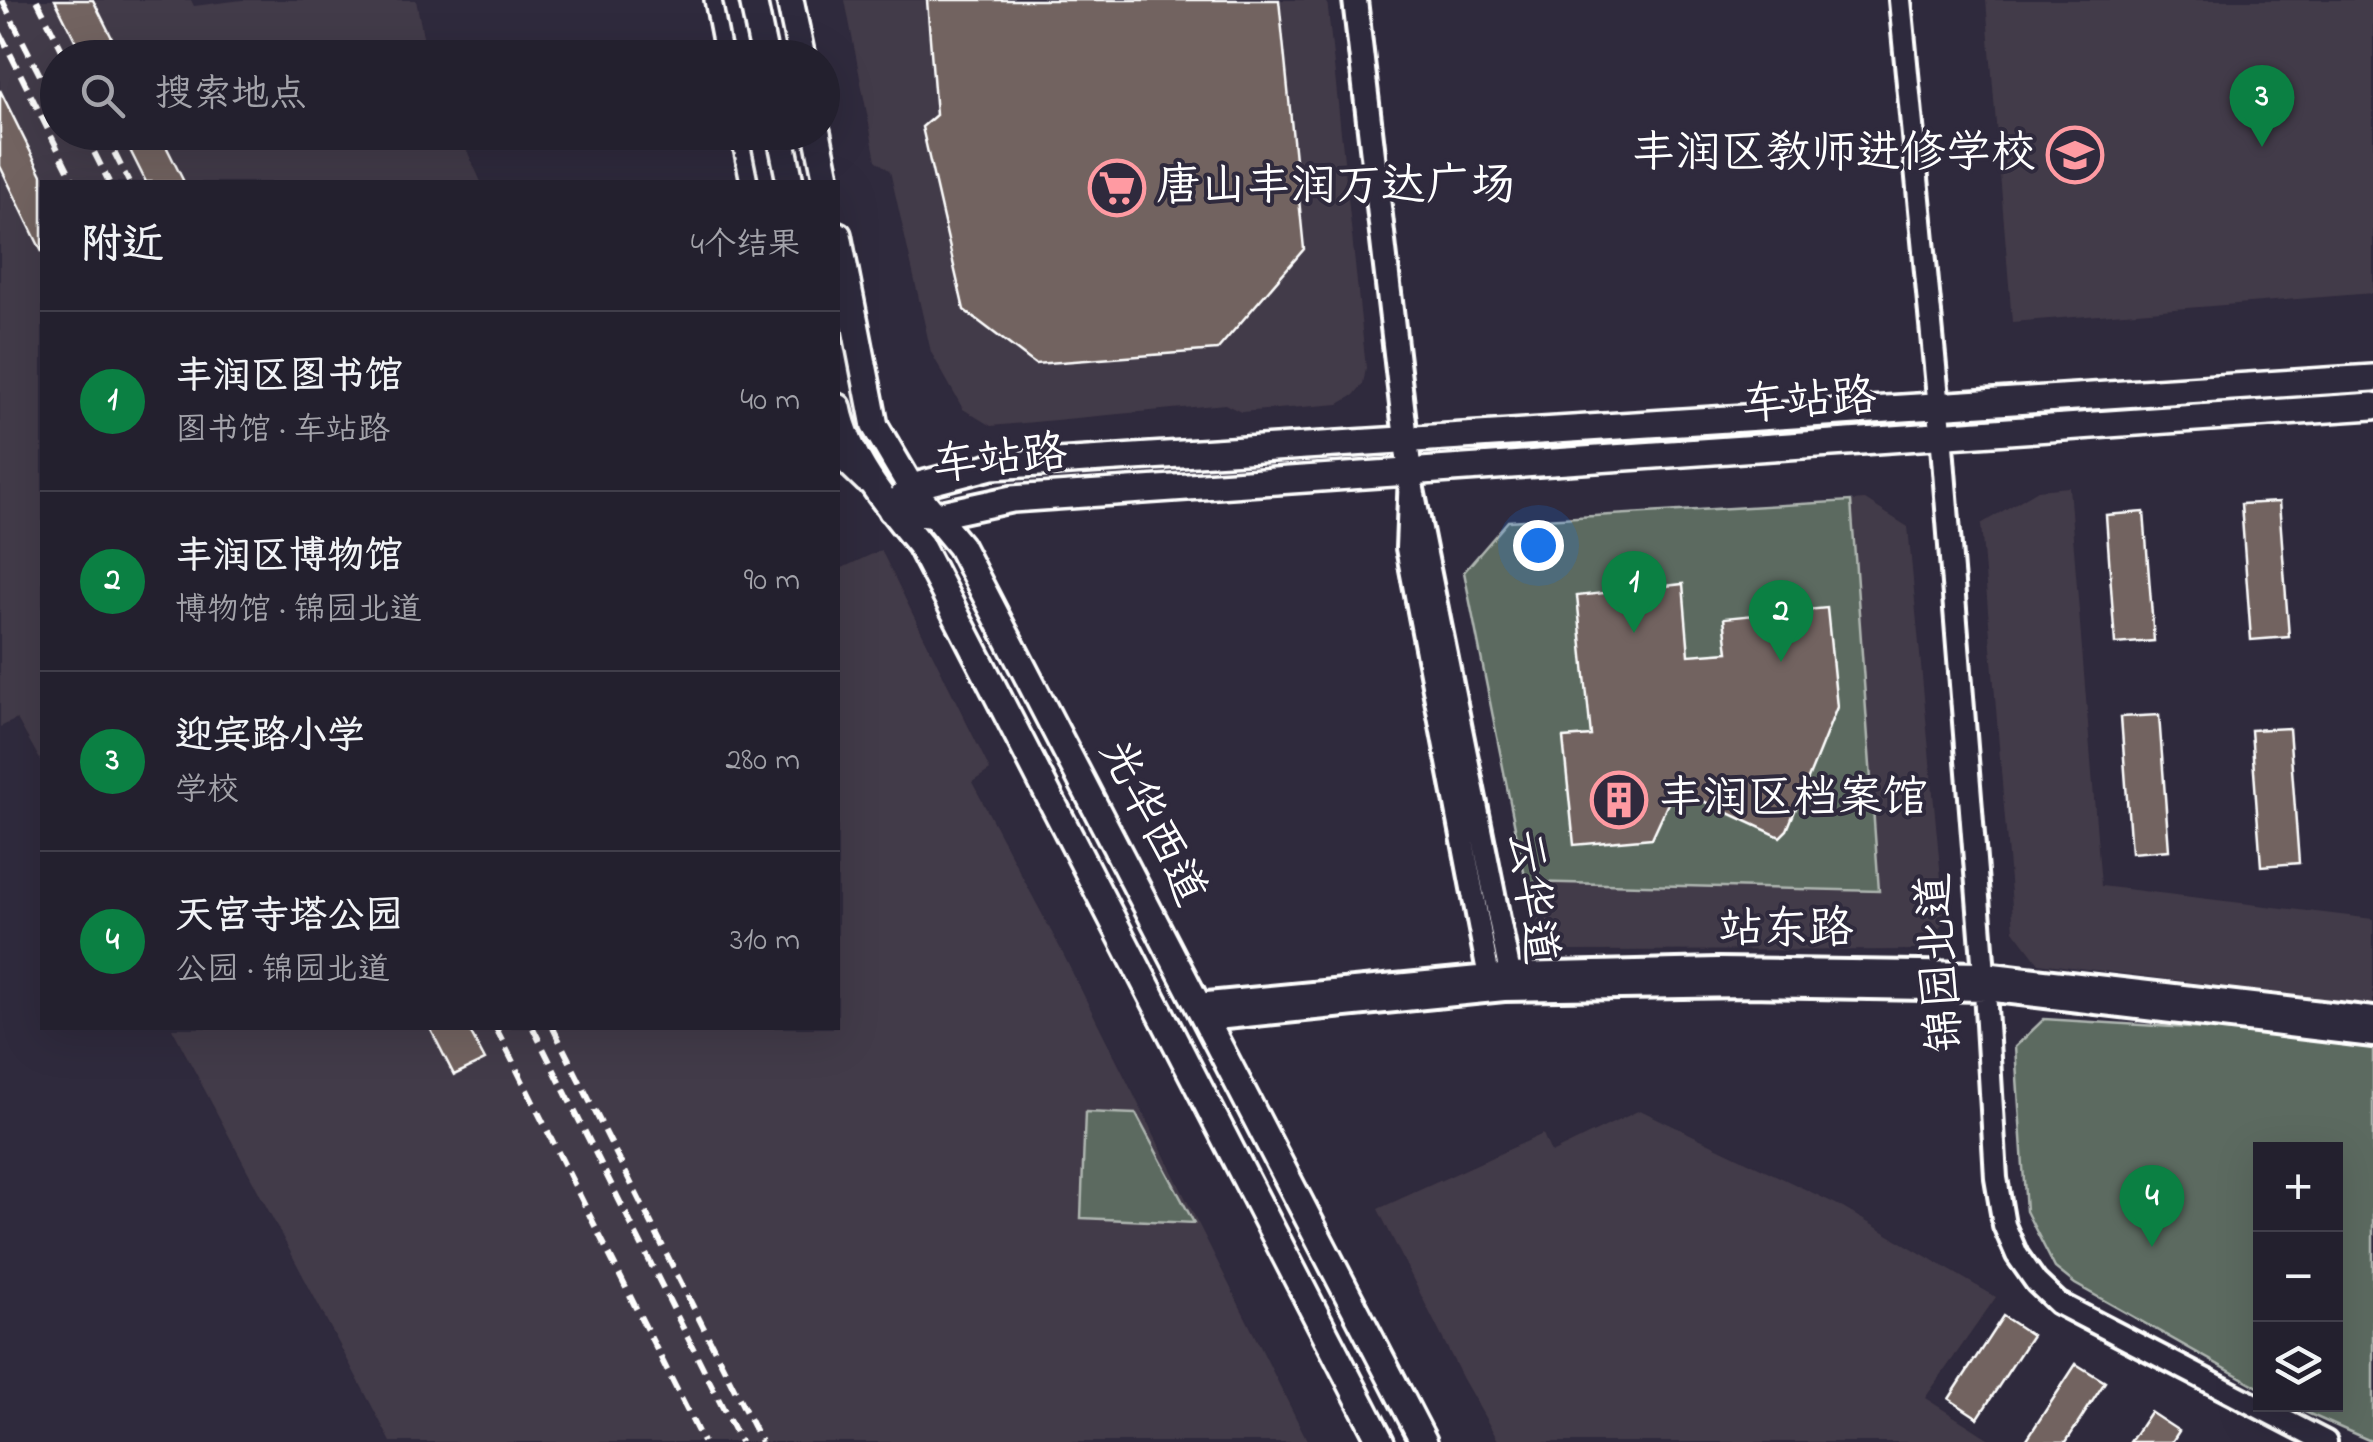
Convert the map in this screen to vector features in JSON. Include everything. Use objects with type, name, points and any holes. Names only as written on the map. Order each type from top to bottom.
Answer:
[{"type":"main road","points":[[754,0],[762,40]]},
{"type":"main road","points":[[790,0],[798,40]]},
{"type":"main road","name":"云华道","points":[[1355,0],[1403,440],[1410,474]]},
{"type":"main road","points":[[784,150],[790,180]]},
{"type":"main road","points":[[821,150],[827,180]]},
{"type":"main road","name":"光华西道","points":[[840,245],[875,426],[911,487],[960,546],[1424,1442]]},
{"type":"main road","name":"车站路","points":[[891,510],[911,487],[992,466],[2373,378]]},
{"type":"main road","name":"车站路","points":[[891,510],[937,515],[1012,499],[2373,406]]},
{"type":"main road","name":"光华西道","points":[[840,418],[843,434],[891,510],[920,545],[1382,1442]]},
{"type":"main road","points":[[1194,1075],[1221,1045]]},
{"type":"street","points":[[712,0],[720,40]]},
{"type":"street","name":"锦园北道","points":[[1900,0],[1939,408],[1985,982],[1996,1178],[2004,1225],[2017,1255],[2036,1282],[2058,1303],[2326,1442]]},
{"type":"street","points":[[743,150],[749,180]]},
{"type":"street","points":[[840,461],[891,510]]},
{"type":"street","name":"云华道","points":[[1410,474],[1501,980]]},
{"type":"street","name":"站东路","points":[[1202,1012],[1501,980],[1744,986],[1985,982],[2373,1018]]},
{"type":"street","name":"站东路","points":[[1985,982],[2373,1036]]},
{"type":"shaded area","points":[[0,0],[191,0],[194,6],[242,0],[416,0],[424,40],[40,40],[40,150],[467,150],[480,180],[40,180],[40,759],[17,719],[0,727]]},
{"type":"shaded area","name":"唐山丰润万达广场","points":[[845,0],[1327,0],[1366,368],[1363,384],[1339,404],[1241,412],[1225,404],[991,426],[963,409],[931,352],[890,171],[876,160]]},
{"type":"shaded area","points":[[1986,0],[2373,0],[2373,293],[2012,322]]},
{"type":"shaded area","points":[[2069,487],[2101,886],[2373,919],[2373,1005],[2039,963],[2014,930],[1981,524],[2038,490]]},
{"type":"shaded area","points":[[1865,500],[1908,527],[1945,921],[1922,950],[1570,951],[1530,917],[1526,882],[1878,891],[1851,501]]},
{"type":"shaded area","points":[[881,550],[990,770],[972,782],[1059,946],[1308,1442],[391,1442],[173,1030],[840,1030],[840,569]]},
{"type":"shaded area","points":[[1640,1110],[1836,1204],[1996,1297],[1925,1398],[1994,1442],[1499,1442],[1378,1209],[1543,1134],[1551,1153]]},
{"type":"green space","points":[[1851,501],[1879,891],[1526,882],[1464,572],[1508,521]]},
{"type":"green space","points":[[2044,1019],[2373,1044],[2373,1442],[2305,1412],[2343,1412],[2343,1142],[2253,1142],[2253,1384],[2075,1284],[2055,1268],[2026,1211],[2015,1047]]},
{"type":"green space","points":[[1085,1112],[1136,1114],[1194,1223],[1081,1218]]},
{"type":"building","points":[[55,0],[93,0],[113,40],[75,40]]},
{"type":"building","name":"唐山丰润万达广场","points":[[927,0],[1279,0],[1304,249],[1217,350],[1035,364],[964,310],[922,127],[936,115]]},
{"type":"building","points":[[0,90],[42,175],[40,248],[0,166]]},
{"type":"building","points":[[130,150],[168,150],[183,180],[145,180]]},
{"type":"building","points":[[2279,502],[2289,637],[2251,640],[2241,504]]},
{"type":"building","points":[[2144,512],[2154,641],[2115,644],[2106,515]]},
{"type":"building","points":[[1683,584],[1689,655],[1728,652],[1724,618],[1827,608],[1837,707],[1787,830],[1780,837],[1675,788],[1652,838],[1574,845],[1563,738],[1591,736],[1577,596]]},
{"type":"building","points":[[2159,715],[2169,850],[2131,853],[2121,717]]},
{"type":"building","points":[[2289,728],[2299,863],[2261,866],[2251,730]]},
{"type":"building","points":[[431,1030],[469,1030],[485,1060],[454,1075]]},
{"type":"building","points":[[2003,1316],[2032,1335],[1978,1418],[1949,1399]]},
{"type":"building","points":[[2076,1364],[2105,1382],[2066,1442],[2025,1442]]},
{"type":"building","points":[[2150,1412],[2179,1431],[2172,1442],[2130,1442]]},
{"type":"railway","points":[[2,0],[40,75]]},
{"type":"railway","points":[[37,0],[57,40]]},
{"type":"railway","points":[[0,33],[40,114]]},
{"type":"railway","points":[[58,150],[73,180]]},
{"type":"railway","points":[[93,150],[108,180]]},
{"type":"railway","points":[[113,150],[128,180]]},
{"type":"railway","points":[[497,1030],[703,1442]]},
{"type":"railway","points":[[534,1030],[740,1442]]},
{"type":"railway","points":[[554,1030],[761,1442]]},
{"type":"place","name":"迎宾路小学","points":[[2262,147]]},
{"type":"place","name":"丰润区教师进修学校","points":[[2075,155]]},
{"type":"place","name":"唐山丰润万达广场","points":[[1117,188]]},
{"type":"place","name":"丰润区图书馆","points":[[1634,633]]},
{"type":"place","name":"丰润区博物馆","points":[[1781,662]]},
{"type":"place","name":"丰润区档案馆","points":[[1619,800]]},
{"type":"place","name":"天宫寺塔公园","points":[[2152,1247]]}]
